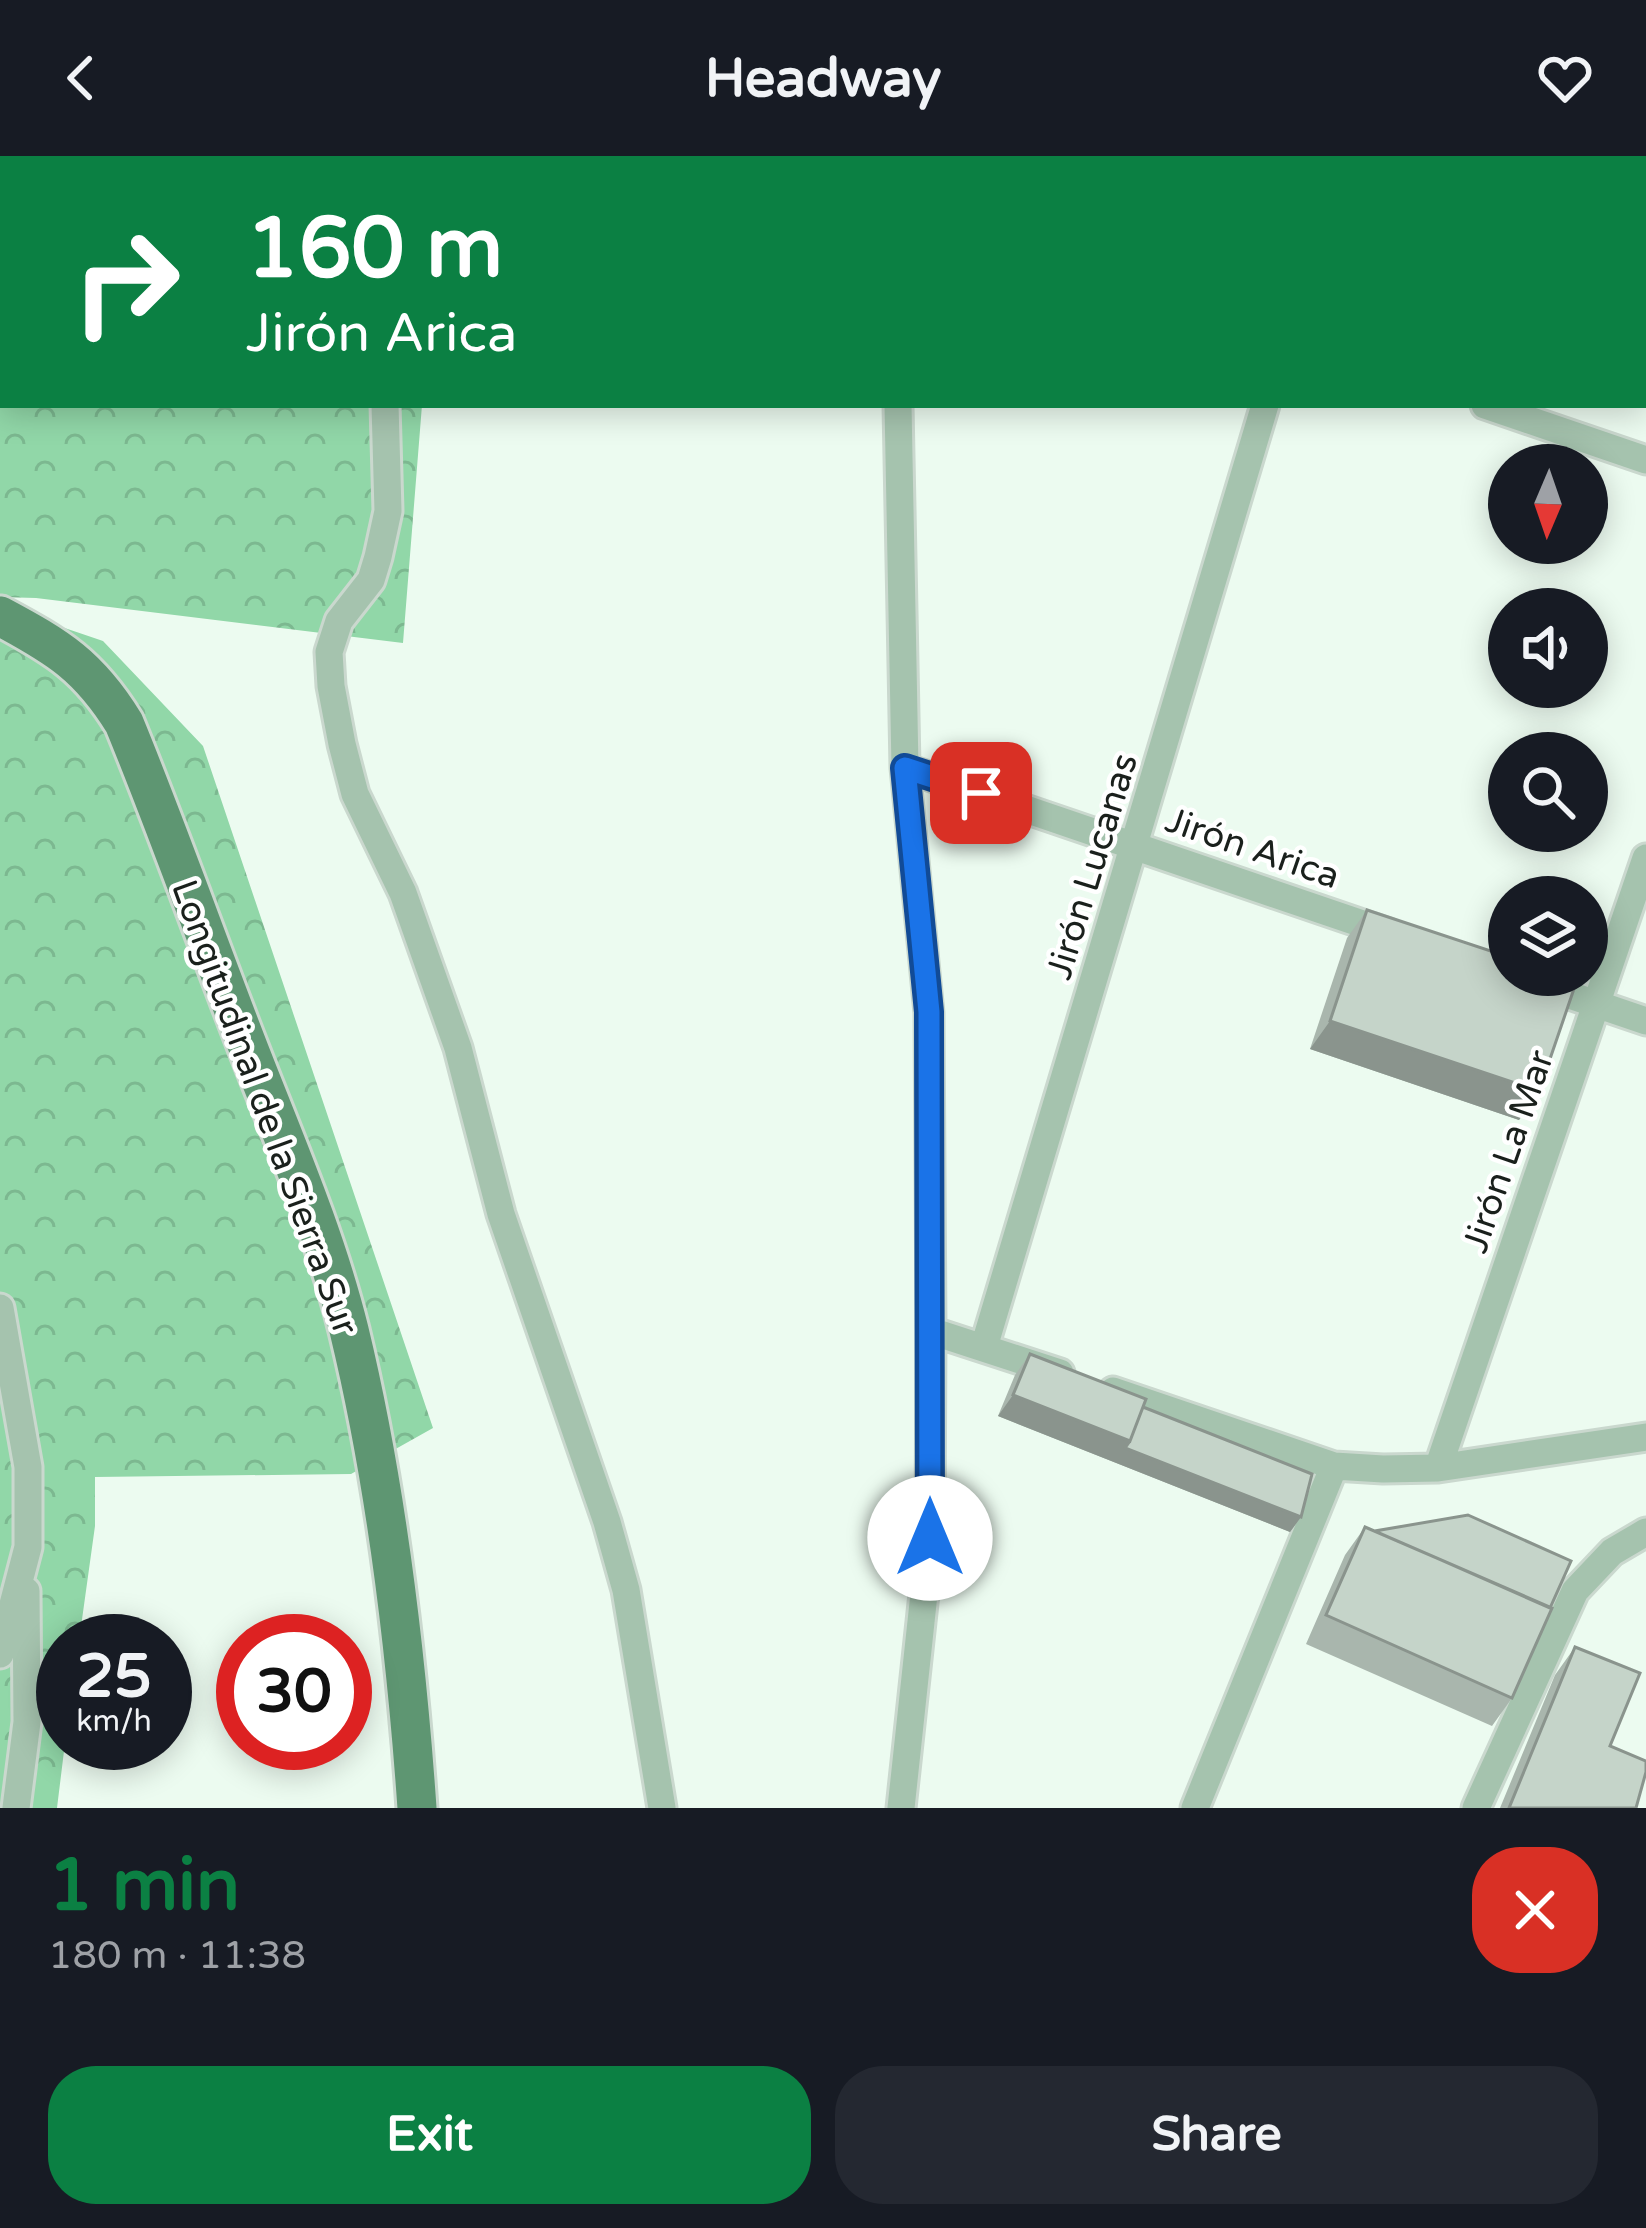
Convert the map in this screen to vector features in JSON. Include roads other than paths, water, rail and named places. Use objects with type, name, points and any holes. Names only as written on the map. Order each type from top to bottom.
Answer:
[{"type":"main road","name":"Longitudinal de la Sierra Sur","points":[[0,616],[82,667],[124,723],[315,1222],[348,1328],[388,1540],[417,1808]]},
{"type":"street","points":[[385,408],[388,511],[378,557],[371,580],[339,621],[329,652],[338,725],[356,794],[403,892],[458,1048],[501,1214],[607,1522],[626,1590],[662,1808]]},
{"type":"street","points":[[898,408],[905,768],[929,1012],[932,1331],[930,1538],[901,1808]]},
{"type":"street","name":"Jirón Lucanas","points":[[984,1347],[1264,408]]},
{"type":"street","points":[[1494,408],[1646,460]]},
{"type":"street","name":"Jirón Arica","points":[[905,768],[1421,944]]},
{"type":"street","name":"Jirón La Mar","points":[[1438,1468],[1646,858]]},
{"type":"street","points":[[1572,996],[1646,1021]]},
{"type":"street","points":[[0,1308],[28,1467],[28,1547],[0,1654]]},
{"type":"street","points":[[932,1331],[1334,1466],[1438,1468],[1646,1437]]},
{"type":"street","points":[[1195,1808],[1334,1466]]},
{"type":"street","points":[[1477,1808],[1576,1591],[1612,1552],[1646,1532]]},
{"type":"street","points":[[16,1808],[27,1722],[26,1556]]}]
